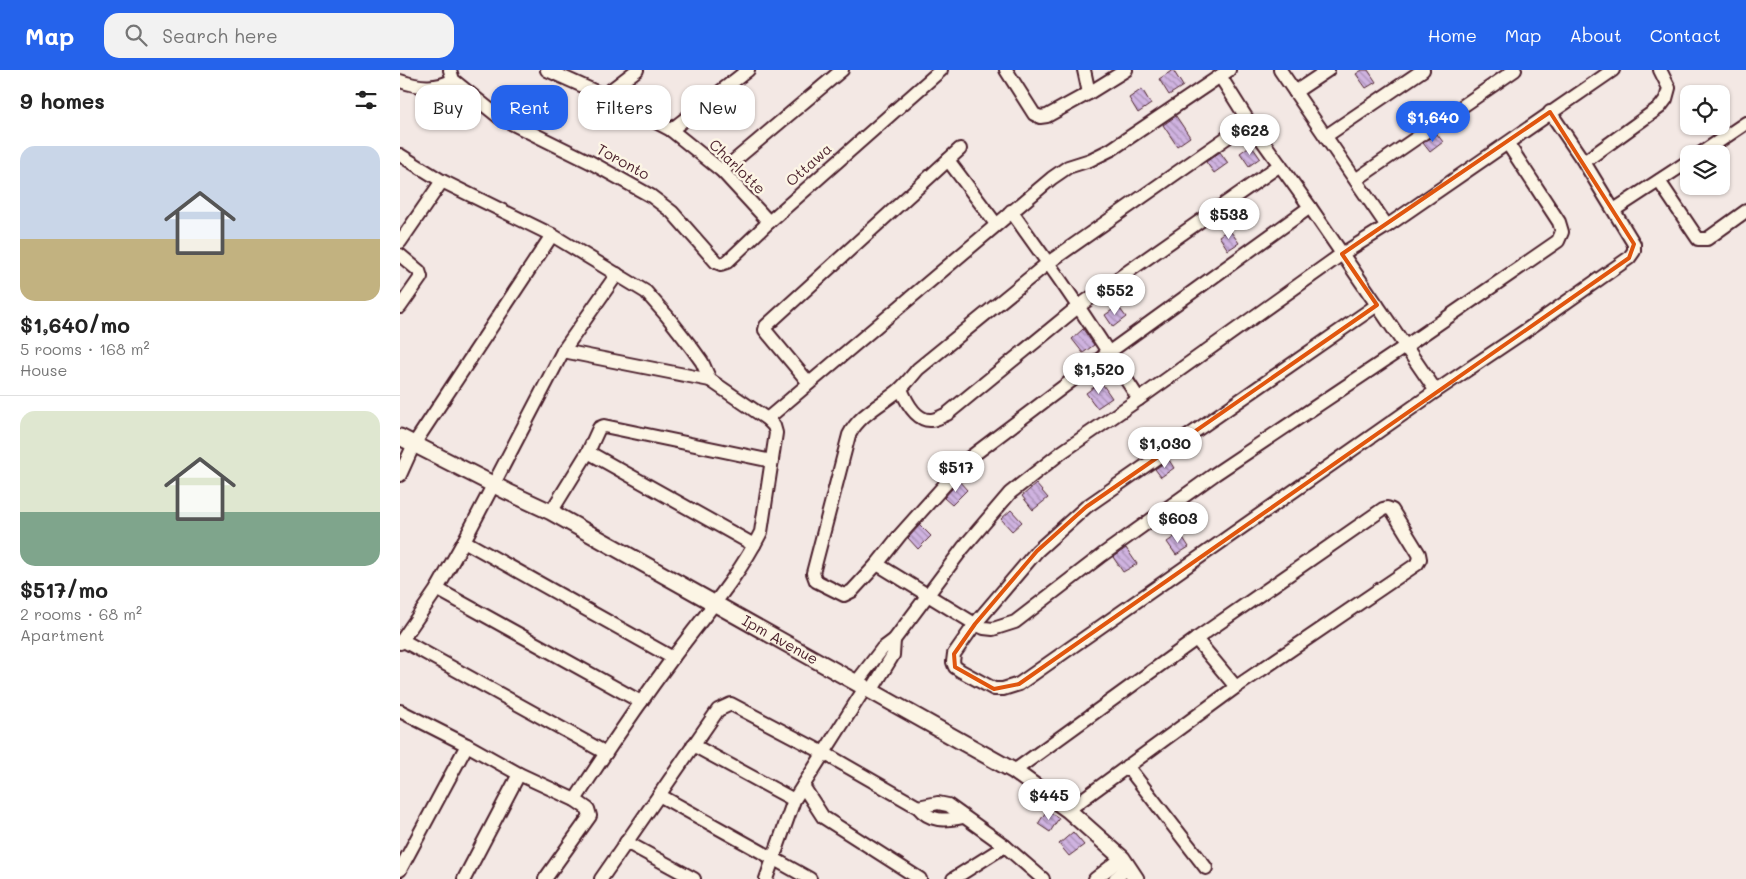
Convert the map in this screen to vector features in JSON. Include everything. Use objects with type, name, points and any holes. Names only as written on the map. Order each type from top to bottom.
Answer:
[{"type":"street","name":"Charlotte","points":[[547,70],[579,85]]},
{"type":"street","points":[[618,85],[638,70]]},
{"type":"street","points":[[671,130],[748,70]]},
{"type":"street","points":[[722,171],[842,70]]},
{"type":"street","points":[[1006,70],[1034,114],[1040,117],[1047,116],[1126,70]]},
{"type":"street","points":[[1084,70],[1089,93]]},
{"type":"street","points":[[1280,70],[1357,179],[1387,226]]},
{"type":"street","points":[[1295,92],[1328,70]]},
{"type":"street","points":[[1326,136],[1422,70]]},
{"type":"street","points":[[1357,179],[1515,70]]},
{"type":"street","points":[[766,879],[794,800],[864,687],[893,655],[894,640],[927,595],[963,548],[1010,493],[1062,452],[1139,400],[1342,254],[1387,226],[1508,144],[1550,112],[1613,70]]},
{"type":"street","points":[[1584,162],[1660,107],[1666,99],[1669,88],[1660,70]]},
{"type":"street","name":"Ottawa","points":[[721,264],[727,262],[934,72]]},
{"type":"street","points":[[767,419],[1052,178],[1068,167],[1090,160],[1112,149],[1225,73],[1248,122],[1310,207],[1436,391]]},
{"type":"street","points":[[400,81],[422,87],[444,85],[452,75]]},
{"type":"street","name":"Toronto","points":[[452,75],[499,117],[590,162],[651,196],[672,212],[716,262],[721,264]]},
{"type":"street","points":[[1377,305],[1086,507],[1037,551],[975,624],[954,654],[953,662],[955,667],[973,679],[994,689],[1010,688],[1019,684],[1629,258],[1634,251],[1634,244],[1584,162],[1550,112]]},
{"type":"street","points":[[1248,122],[1048,263],[918,369],[901,389],[854,425],[849,435],[813,573],[816,581],[844,595],[852,591],[968,459],[1108,353],[1310,207]]},
{"type":"street","points":[[1713,145],[1746,123]]},
{"type":"street","name":"Charlotte","points":[[671,130],[722,171],[769,222]]},
{"type":"street","points":[[877,564],[984,628],[993,629],[1015,622],[1102,555],[1207,480],[1558,241],[1562,232],[1559,222],[1508,144]]},
{"type":"street","points":[[809,383],[766,330],[766,326],[960,149]]},
{"type":"street","points":[[400,155],[442,181],[552,235],[646,292],[692,348],[702,362],[710,380]]},
{"type":"street","points":[[948,160],[996,224]]},
{"type":"street","points":[[901,389],[907,404],[922,418],[932,420],[947,414],[1079,306],[1280,165]]},
{"type":"street","points":[[1614,210],[1680,167]]},
{"type":"street","points":[[400,242],[442,181]]},
{"type":"street","points":[[1659,181],[1698,239],[1707,239],[1746,211]]},
{"type":"street","points":[[1012,212],[1079,306],[1139,400]]},
{"type":"street","points":[[400,475],[414,444],[552,235]]},
{"type":"street","points":[[400,255],[419,270],[422,277],[400,307]]},
{"type":"street","points":[[606,753],[401,641],[437,589],[464,542],[563,351],[617,274]]},
{"type":"street","points":[[563,351],[710,380],[767,419],[774,426],[776,433],[761,532],[754,545],[714,604],[641,702],[575,800]]},
{"type":"street","points":[[551,512],[588,452],[599,428],[604,426],[772,461]]},
{"type":"street","name":"Ipm Avenue","points":[[400,437],[551,512],[1014,771],[1068,810],[1128,868]]},
{"type":"street","points":[[588,452],[754,545]]},
{"type":"street","points":[[1014,771],[1196,639],[1383,509],[1388,508],[1392,510],[1419,554],[1420,559],[1417,564],[1236,687],[1068,810]]},
{"type":"street","points":[[464,542],[673,658]]},
{"type":"street","points":[[437,589],[641,702]]},
{"type":"street","points":[[1196,639],[1236,687]]},
{"type":"street","points":[[601,879],[718,710],[731,704],[824,753],[918,807],[938,803],[948,805],[1005,846],[1038,877]]},
{"type":"street","points":[[402,717],[467,745],[519,774],[575,800],[588,809],[590,816],[545,879]]},
{"type":"street","points":[[400,870],[467,745]]},
{"type":"street","points":[[694,745],[794,800]]},
{"type":"street","points":[[1127,766],[1206,868]]},
{"type":"street","points":[[464,879],[519,774]]},
{"type":"street","points":[[803,786],[823,817],[920,879]]},
{"type":"street","points":[[658,795],[810,879]]},
{"type":"street","points":[[626,842],[694,879]]},
{"type":"street","points":[[953,879],[1005,846]]},
{"type":"street","points":[[1095,879],[1128,868]]},
{"type":"street","points":[[1115,879],[1128,868]]},
{"type":"highlighted area","points":[[1550,112],[1634,244],[1629,258],[1019,684],[994,689],[955,667],[954,654],[975,624],[1037,551],[1086,507],[1377,305],[1342,254]]},
{"type":"building","points":[[1173,70],[1183,86],[1169,95],[1159,79]]},
{"type":"building","points":[[1362,70],[1368,70],[1376,82],[1366,88],[1356,74]]},
{"type":"building","points":[[1142,89],[1151,104],[1138,113],[1129,98]]},
{"type":"building","points":[[1413,100],[1423,114],[1412,121],[1403,107]]},
{"type":"building","points":[[1176,116],[1190,137],[1177,146],[1163,125]]},
{"type":"building","points":[[1437,134],[1443,142],[1430,152],[1423,143]]},
{"type":"building","points":[[1251,145],[1260,158],[1249,166],[1240,153]]},
{"type":"building","points":[[1220,152],[1228,163],[1214,173],[1206,162]]},
{"type":"building","points":[[1229,229],[1239,243],[1228,250],[1219,236]]},
{"type":"building","points":[[1118,306],[1126,317],[1113,327],[1105,315]]},
{"type":"building","points":[[1083,329],[1094,345],[1083,353],[1072,339]]},
{"type":"building","points":[[1107,364],[1111,372],[1099,381],[1094,374]]},
{"type":"building","points":[[1101,382],[1112,398],[1097,408],[1086,393]]},
{"type":"building","points":[[1169,460],[1174,468],[1161,477],[1155,469]]},
{"type":"building","points":[[959,481],[967,490],[952,505],[944,498]]},
{"type":"building","points":[[1036,484],[1048,498],[1033,510],[1022,496]]},
{"type":"building","points":[[1011,510],[1022,522],[1012,531],[1001,519]]},
{"type":"building","points":[[920,525],[931,536],[918,549],[908,538]]},
{"type":"building","points":[[1180,533],[1189,547],[1176,555],[1167,542]]},
{"type":"building","points":[[1126,548],[1137,564],[1123,572],[1113,557]]},
{"type":"building","points":[[1047,810],[1059,818],[1050,832],[1038,824]]},
{"type":"building","points":[[1073,832],[1084,845],[1069,856],[1059,844]]}]
